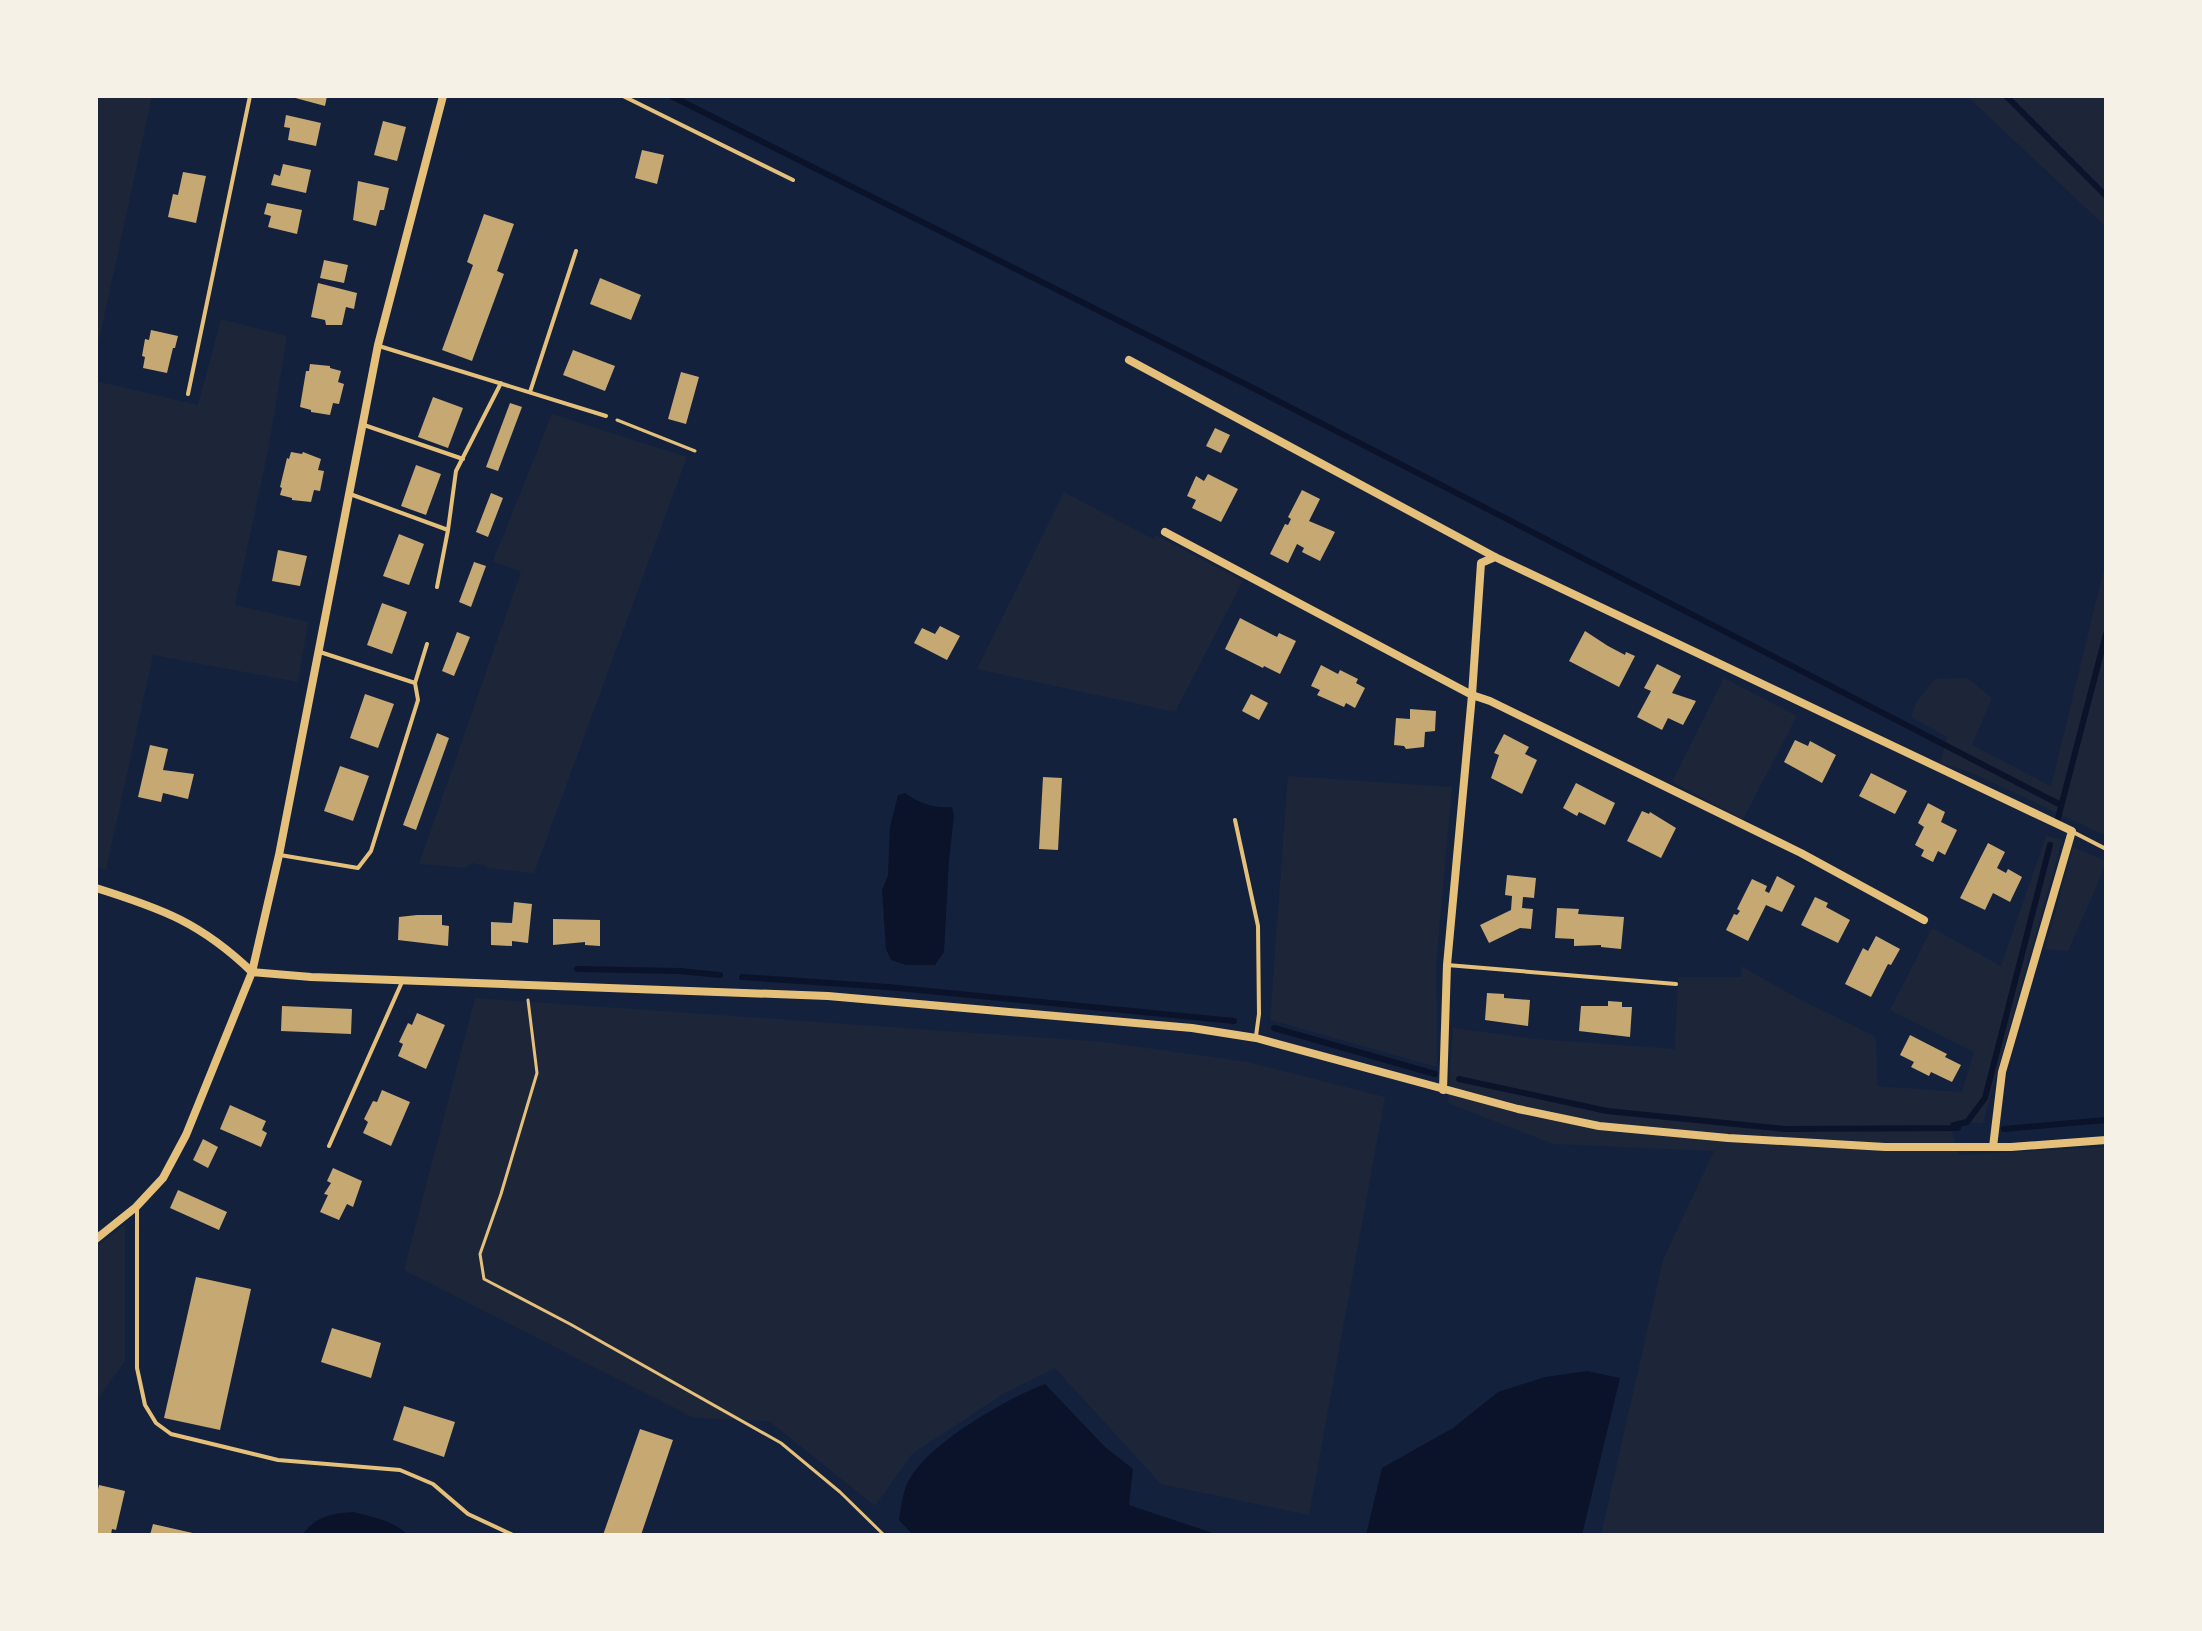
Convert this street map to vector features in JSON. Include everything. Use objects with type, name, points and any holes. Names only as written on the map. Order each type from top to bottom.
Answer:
[{"type":"street","points":[[96,1239],[136,1207],[163,1178],[186,1135],[252,972],[279,855],[378,345],[443,96]]},
{"type":"street","points":[[1129,360],[1495,557],[2072,831],[2002,1072],[1993,1147]]},
{"type":"street","points":[[1165,532],[1472,695],[1801,853],[1924,920]]},
{"type":"street","points":[[1443,1090],[1447,965],[1481,563],[1495,557]]},
{"type":"street","points":[[96,888],[147,904],[193,924],[225,946],[252,972],[311,977],[842,997],[1192,1028],[1256,1038],[1443,1090],[1599,1126],[1728,1138],[1838,1145],[1993,1147],[2106,1140]]},
{"type":"lane","points":[[188,394],[250,96]]},
{"type":"lane","points":[[623,96],[793,180]]},
{"type":"lane","points":[[530,392],[576,251]]},
{"type":"lane","points":[[378,345],[606,416]]},
{"type":"lane","points":[[437,587],[456,471],[501,383]]},
{"type":"lane","points":[[361,424],[463,459]]},
{"type":"lane","points":[[348,493],[448,530]]},
{"type":"lane","points":[[279,855],[358,868],[371,851],[418,700],[415,683],[427,644]]},
{"type":"lane","points":[[318,651],[415,683]]},
{"type":"lane","points":[[1235,820],[1258,926],[1259,1014],[1256,1038]]},
{"type":"lane","points":[[2072,831],[2106,849]]},
{"type":"lane","points":[[1447,965],[1676,984]]},
{"type":"lane","points":[[329,1146],[403,980]]},
{"type":"lane","points":[[136,1207],[139,1224],[135,1325],[137,1368],[145,1405],[156,1423],[171,1434],[278,1460],[400,1470],[433,1484],[468,1514],[513,1535]]},
{"type":"path","points":[[606,416],[695,451]]},
{"type":"path","points":[[526,984],[537,1073],[480,1254],[484,1279],[781,1443],[840,1492],[884,1535]]},
{"type":"shaded area","points":[[96,96],[152,96],[96,354]]},
{"type":"shaded area","points":[[1967,96],[2106,96],[2106,227]]},
{"type":"shaded area","points":[[221,319],[287,336],[268,451],[235,605],[308,622],[298,682],[153,655],[106,870],[96,867],[96,381],[198,405]]},
{"type":"shaded area","points":[[552,414],[687,457],[534,873],[471,863],[467,868],[419,864],[521,572],[493,561]]},
{"type":"shaded area","points":[[1064,492],[1153,539],[1156,535],[1243,581],[1175,712],[977,669]]},
{"type":"shaded area","points":[[2106,561],[2106,836],[1970,772],[1940,763],[1947,737],[1911,717],[1917,701],[1935,679],[1967,678],[1992,698],[1972,745],[2051,786]]},
{"type":"shaded area","points":[[1724,678],[1797,716],[1743,819],[1672,782]]},
{"type":"shaded area","points":[[1288,776],[1452,787],[1436,965],[1437,1067],[1270,1020]]},
{"type":"shaded area","points":[[905,793],[927,804],[952,807],[954,816],[944,952],[935,965],[906,965],[891,960],[886,949],[882,890],[888,875],[890,827],[898,795]]},
{"type":"shaded area","points":[[2046,836],[2062,840],[1983,1123],[1949,1122],[1959,1155],[2106,1147],[2106,1535],[1601,1535],[1663,1260],[1714,1151],[1553,1144],[1448,1103],[1453,1028],[1535,1039],[1675,1049],[1678,977],[1742,977],[1741,966],[1876,1037],[1877,1086],[1962,1092],[1974,1052],[1890,1010],[1932,928],[2001,966]]},
{"type":"shaded area","points":[[2073,847],[2106,861],[2106,864],[2068,951],[2045,949]]},
{"type":"shaded area","points":[[475,998],[1104,1042],[1247,1062],[1385,1097],[1309,1515],[1161,1484],[1055,1368],[1003,1394],[912,1454],[875,1506],[769,1421],[694,1418],[404,1270]]},
{"type":"shaded area","points":[[125,1225],[125,1361],[96,1401],[96,1247]]},
{"type":"shaded area","points":[[1587,1371],[1620,1378],[1582,1535],[1366,1535],[1382,1468],[1453,1428],[1498,1392],[1545,1377]]},
{"type":"shaded area","points":[[1045,1384],[1105,1447],[1133,1469],[1129,1505],[1219,1535],[913,1535],[899,1520],[905,1488],[916,1469],[930,1454],[968,1425]]},
{"type":"shaded area","points":[[354,1512],[390,1523],[408,1535],[302,1535],[325,1517]]},
{"type":"building","points":[[288,96],[327,96],[325,106]]},
{"type":"building","points":[[286,115],[321,123],[316,146],[288,140],[290,128],[284,127]]},
{"type":"building","points":[[383,121],[406,127],[397,161],[374,155]]},
{"type":"building","points":[[642,150],[664,155],[657,184],[635,178]]},
{"type":"building","points":[[283,164],[311,170],[306,193],[271,185],[274,174],[280,176]]},
{"type":"building","points":[[183,172],[206,176],[196,223],[168,217],[173,194],[178,195]]},
{"type":"building","points":[[358,181],[389,188],[376,226],[353,220]]},
{"type":"building","points":[[267,203],[302,210],[297,234],[268,227],[271,216],[264,214]]},
{"type":"building","points":[[484,214],[514,224],[497,271],[504,274],[472,361],[442,350],[473,265],[467,262]]},
{"type":"building","points":[[324,260],[348,265],[344,283],[320,278]]},
{"type":"building","points":[[600,278],[641,295],[631,320],[590,304]]},
{"type":"building","points":[[318,283],[357,293],[354,309],[346,307],[342,325],[326,325],[325,320],[311,317]]},
{"type":"building","points":[[151,330],[178,336],[167,373],[143,368],[145,339],[149,340]]},
{"type":"building","points":[[573,350],[615,366],[605,391],[563,375]]},
{"type":"building","points":[[310,364],[330,366],[341,371],[338,382],[344,384],[339,404],[333,403],[330,415],[300,407]]},
{"type":"building","points":[[681,372],[699,377],[686,424],[668,419]]},
{"type":"building","points":[[433,397],[463,408],[448,448],[418,437]]},
{"type":"building","points":[[510,403],[522,407],[498,471],[486,467]]},
{"type":"building","points":[[1215,428],[1230,435],[1221,453],[1206,446]]},
{"type":"building","points":[[291,452],[303,452],[321,459],[318,470],[324,471],[320,491],[314,490],[311,502],[280,495]]},
{"type":"building","points":[[416,465],[441,474],[426,515],[401,506]]},
{"type":"building","points":[[1208,474],[1238,489],[1221,522],[1192,508],[1196,500],[1187,496],[1196,476],[1204,481]]},
{"type":"building","points":[[1302,490],[1320,499],[1309,521],[1335,532],[1320,561],[1302,552],[1304,548],[1297,544],[1288,563],[1270,554],[1285,524],[1288,525],[1291,519],[1288,517]]},
{"type":"building","points":[[491,493],[503,498],[488,537],[476,532]]},
{"type":"building","points":[[399,534],[424,544],[409,585],[383,576]]},
{"type":"building","points":[[278,550],[307,556],[300,586],[272,581]]},
{"type":"building","points":[[474,562],[486,566],[471,607],[459,602]]},
{"type":"building","points":[[382,603],[407,612],[392,654],[367,645]]},
{"type":"building","points":[[1240,618],[1277,637],[1279,633],[1296,641],[1280,674],[1225,649]]},
{"type":"building","points":[[940,626],[960,636],[947,660],[914,643],[922,628],[935,634]]},
{"type":"building","points":[[1585,631],[1625,655],[1626,652],[1635,656],[1619,687],[1569,661]]},
{"type":"building","points":[[457,632],[470,637],[454,676],[442,671]]},
{"type":"building","points":[[1657,664],[1681,676],[1672,693],[1696,701],[1683,725],[1668,718],[1662,730],[1637,717],[1651,691],[1644,688]]},
{"type":"building","points":[[1321,665],[1338,674],[1340,670],[1358,679],[1356,683],[1365,688],[1355,708],[1346,703],[1344,707],[1317,695],[1320,690],[1311,686]]},
{"type":"building","points":[[365,694],[394,704],[378,748],[350,738]]},
{"type":"building","points":[[1251,694],[1268,703],[1259,720],[1242,711]]},
{"type":"building","points":[[1410,709],[1436,711],[1435,731],[1425,732],[1424,747],[1406,749],[1394,745],[1396,718],[1410,719]]},
{"type":"building","points":[[437,733],[449,738],[416,830],[403,825]]},
{"type":"building","points":[[1504,734],[1529,747],[1525,754],[1537,760],[1522,794],[1491,778],[1499,755],[1494,753]]},
{"type":"building","points":[[1795,740],[1808,746],[1810,741],[1836,755],[1822,783],[1784,762]]},
{"type":"building","points":[[150,745],[168,749],[163,770],[194,774],[188,799],[163,793],[161,802],[138,797]]},
{"type":"building","points":[[340,766],[369,776],[353,821],[324,811]]},
{"type":"building","points":[[1871,773],[1907,791],[1895,814],[1859,796]]},
{"type":"building","points":[[1043,777],[1062,778],[1058,850],[1039,849]]},
{"type":"building","points":[[1576,783],[1615,803],[1605,825],[1563,808]]},
{"type":"building","points":[[1928,803],[1945,812],[1941,822],[1957,830],[1945,855],[1938,851],[1933,862],[1921,856],[1924,850],[1915,845],[1924,827],[1918,823]]},
{"type":"building","points":[[1642,811],[1650,812],[1676,828],[1661,858],[1627,841]]},
{"type":"building","points":[[1988,843],[2005,852],[1997,868],[2006,873],[2008,869],[2022,877],[2010,902],[1993,893],[1985,910],[1960,898]]},
{"type":"building","points":[[1507,875],[1536,878],[1534,898],[1523,897],[1522,908],[1533,909],[1531,929],[1520,928],[1489,943],[1480,925],[1511,910],[1512,896],[1505,895]]},
{"type":"building","points":[[1777,876],[1795,886],[1782,912],[1766,905],[1748,941],[1726,930],[1734,914],[1740,911],[1737,909],[1752,879],[1767,886],[1765,891],[1769,893]]},
{"type":"building","points":[[1815,897],[1850,920],[1838,943],[1801,925]]},
{"type":"building","points":[[514,902],[532,904],[528,943],[512,941],[512,946],[491,945],[491,922],[512,923]]},
{"type":"building","points":[[1557,908],[1579,909],[1578,914],[1624,917],[1621,949],[1601,945],[1574,946],[1574,939],[1555,938]]},
{"type":"building","points":[[442,915],[442,925],[449,926],[448,946],[398,940],[399,917]]},
{"type":"building","points":[[553,919],[600,920],[600,946],[585,945],[585,942],[553,945]]},
{"type":"building","points":[[1876,936],[1900,949],[1891,965],[1888,964],[1871,997],[1845,984],[1863,948],[1868,951]]},
{"type":"building","points":[[1487,993],[1530,1000],[1528,1026],[1485,1020]]},
{"type":"building","points":[[1608,1001],[1622,1002],[1622,1007],[1632,1007],[1630,1037],[1579,1031],[1581,1006],[1608,1006]]},
{"type":"building","points":[[282,1006],[352,1009],[351,1034],[281,1031]]},
{"type":"building","points":[[417,1013],[445,1025],[426,1069],[398,1056],[403,1044],[399,1042]]},
{"type":"building","points":[[1910,1035],[1961,1065],[1952,1082],[1911,1067],[1914,1062],[1900,1055]]},
{"type":"building","points":[[382,1090],[410,1102],[391,1146],[363,1133],[368,1122],[364,1119]]},
{"type":"building","points":[[230,1105],[266,1121],[262,1130],[267,1133],[261,1147],[220,1129]]},
{"type":"building","points":[[203,1139],[218,1147],[208,1168],[193,1160]]},
{"type":"building","points":[[333,1168],[362,1181],[353,1207],[347,1204],[339,1220],[320,1212],[328,1195],[324,1194],[331,1183],[327,1181]]},
{"type":"building","points":[[178,1190],[227,1212],[219,1230],[170,1208]]},
{"type":"building","points":[[196,1277],[251,1289],[220,1430],[164,1418]]},
{"type":"building","points":[[332,1328],[381,1343],[371,1378],[321,1362]]},
{"type":"building","points":[[404,1406],[455,1422],[444,1457],[393,1440]]},
{"type":"building","points":[[640,1429],[673,1440],[641,1535],[603,1535]]},
{"type":"building","points":[[99,1485],[125,1491],[116,1530],[112,1529],[111,1535],[96,1535]]},
{"type":"building","points":[[153,1524],[197,1534],[197,1535],[150,1535]]},
{"type":"waterway","points":[[671,96],[1253,388],[2061,805]]},
{"type":"waterway","points":[[2006,96],[2106,196]]},
{"type":"waterway","points":[[2057,822],[2106,634]]},
{"type":"waterway","points":[[1954,1125],[1967,1122],[1985,1098],[2050,845]]},
{"type":"waterway","points":[[577,969],[720,975]]},
{"type":"waterway","points":[[742,977],[888,987],[1234,1021]]},
{"type":"waterway","points":[[1274,1028],[1435,1074]]},
{"type":"waterway","points":[[1459,1079],[1607,1111],[1785,1129],[1958,1128]]},
{"type":"waterway","points":[[2004,1129],[2106,1120]]}]
